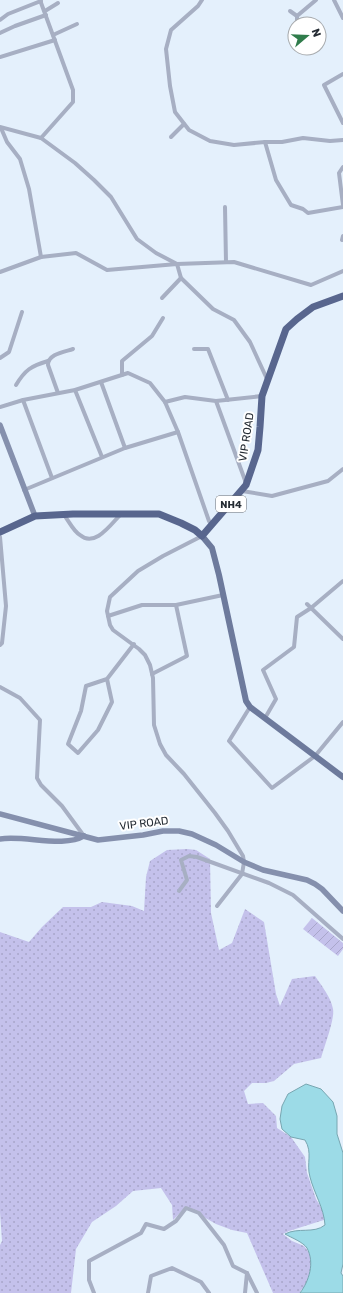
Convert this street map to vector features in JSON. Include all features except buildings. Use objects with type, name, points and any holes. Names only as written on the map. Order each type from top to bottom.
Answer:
[{"type":"highway","name":"VIP ROAD","points":[[202,536],[242,492],[246,485],[258,450],[262,396],[280,342],[286,329],[314,307],[343,296]]},
{"type":"highway","points":[[0,532],[35,516],[159,514],[195,530],[202,536]]},
{"type":"main road","points":[[0,425],[35,516]]},
{"type":"main road","points":[[202,536],[212,548],[246,701],[250,707],[264,718],[343,777]]},
{"type":"main road","name":"VIP ROAD","points":[[0,814],[98,840],[143,835],[163,831],[179,831],[192,834],[216,844],[244,862],[263,870],[307,880],[322,889],[343,911]]},
{"type":"main road","points":[[0,839],[13,838],[72,841],[84,836]]},
{"type":"street","points":[[202,0],[198,6],[171,30],[166,49],[170,86],[175,112],[189,130],[210,141],[234,145],[282,142],[303,138],[330,141],[343,140]]},
{"type":"street","points":[[290,11],[297,16],[316,0]]},
{"type":"street","points":[[334,0],[343,18]]},
{"type":"street","points":[[0,20],[8,14],[41,1],[73,90],[73,102],[41,138]]},
{"type":"street","points":[[0,33],[45,13],[58,3]]},
{"type":"street","points":[[53,34],[77,24]]},
{"type":"street","points":[[0,57],[55,40]]},
{"type":"street","points":[[343,74],[324,85],[343,123]]},
{"type":"street","points":[[171,137],[184,124]]},
{"type":"street","points":[[1,127],[41,138],[75,163],[111,197],[136,240],[177,264]]},
{"type":"street","points":[[1,127],[7,142],[20,159],[29,189],[41,257]]},
{"type":"street","points":[[265,142],[276,180],[291,205],[303,209],[308,213],[343,206],[339,173],[343,167]]},
{"type":"street","points":[[225,207],[226,262]]},
{"type":"street","points":[[0,272],[41,257],[76,253],[107,270],[177,264],[234,262],[311,285],[343,271]]},
{"type":"street","points":[[177,264],[180,278],[213,309],[234,320],[250,342],[267,379]]},
{"type":"street","points":[[162,298],[180,278]]},
{"type":"street","points":[[0,358],[9,352],[22,312]]},
{"type":"street","points":[[122,375],[122,361],[152,336],[163,318]]},
{"type":"street","points":[[16,386],[22,375],[29,368],[48,361],[50,357],[73,349]]},
{"type":"street","points":[[194,349],[208,349],[228,400]]},
{"type":"street","points":[[48,361],[58,393]]},
{"type":"street","points":[[0,407],[23,400],[75,390],[128,373],[150,382],[165,402],[178,432],[209,521],[212,525]]},
{"type":"street","points":[[101,382],[124,448]]},
{"type":"street","points":[[75,390],[102,457]]},
{"type":"street","points":[[165,402],[185,397],[216,401],[262,396]]},
{"type":"street","points":[[23,400],[52,478]]},
{"type":"street","points":[[216,401],[246,485]]},
{"type":"street","points":[[24,490],[124,448],[178,432]]},
{"type":"street","points":[[242,492],[272,496],[328,481],[343,469]]},
{"type":"street","points":[[64,515],[79,535],[88,539],[97,538],[121,514]]},
{"type":"street","points":[[202,536],[138,571],[110,597],[107,606],[110,625],[113,630],[134,644],[145,655],[150,665],[152,674],[154,725],[160,744],[166,755],[184,774],[228,831],[243,856],[244,862],[242,874],[217,906]]},
{"type":"street","points":[[0,537],[6,606],[2,643],[0,645]]},
{"type":"street","points":[[264,718],[276,699],[263,670],[294,647],[297,617],[309,606],[343,581]]},
{"type":"street","points":[[108,616],[142,605],[176,605],[223,595]]},
{"type":"street","points":[[152,674],[187,656],[176,605]]},
{"type":"street","points":[[309,606],[343,638]]},
{"type":"street","points":[[107,680],[112,702],[98,730],[78,753],[68,744],[82,711],[86,686],[107,680],[134,644]]},
{"type":"street","points":[[0,687],[20,698],[40,720],[37,778],[41,785],[62,806],[84,836]]},
{"type":"street","points":[[250,707],[229,741],[272,788],[315,756],[343,722]]},
{"type":"street","points":[[179,890],[187,880],[182,860],[189,856],[205,860],[242,874],[269,882],[293,895],[343,940]]},
{"type":"street","points":[[94,1293],[89,1280],[89,1261],[141,1233],[146,1224],[164,1229],[176,1221],[186,1208],[199,1213],[224,1245],[233,1266],[247,1273],[257,1293]]},
{"type":"street","points":[[148,1293],[151,1276],[172,1268],[201,1282],[209,1293]]},
{"type":"street","points":[[245,1293],[247,1273]]},
{"type":"shaded area","points":[[167,850],[196,850],[210,859],[211,913],[219,950],[232,943],[245,909],[264,922],[276,994],[280,1006],[292,979],[315,976],[326,991],[332,1005],[332,1019],[321,1058],[294,1064],[274,1081],[266,1083],[252,1083],[244,1091],[248,1104],[263,1103],[276,1116],[277,1128],[291,1137],[305,1157],[307,1173],[316,1199],[327,1219],[283,1234],[292,1241],[304,1246],[312,1256],[311,1282],[301,1290],[300,1293],[273,1293],[247,1233],[232,1230],[216,1224],[186,1207],[173,1220],[172,1205],[161,1188],[133,1191],[116,1206],[92,1222],[76,1249],[71,1293],[0,1293],[0,1245],[2,1241],[0,1212],[0,932],[29,942],[63,907],[91,907],[102,902],[132,906],[144,911],[146,877],[150,861]]},
{"type":"shaded area","points":[[312,918],[343,943],[343,949],[338,956],[303,929]]},
{"type":"shaded area","points":[[306,1084],[321,1089],[333,1102],[337,1116],[337,1134],[343,1153],[343,1264],[341,1273],[343,1276],[343,1293],[300,1293],[310,1272],[311,1260],[307,1248],[303,1244],[285,1234],[295,1231],[321,1228],[325,1225],[323,1213],[310,1177],[309,1149],[305,1140],[291,1137],[282,1129],[280,1119],[282,1106],[288,1094]]}]
